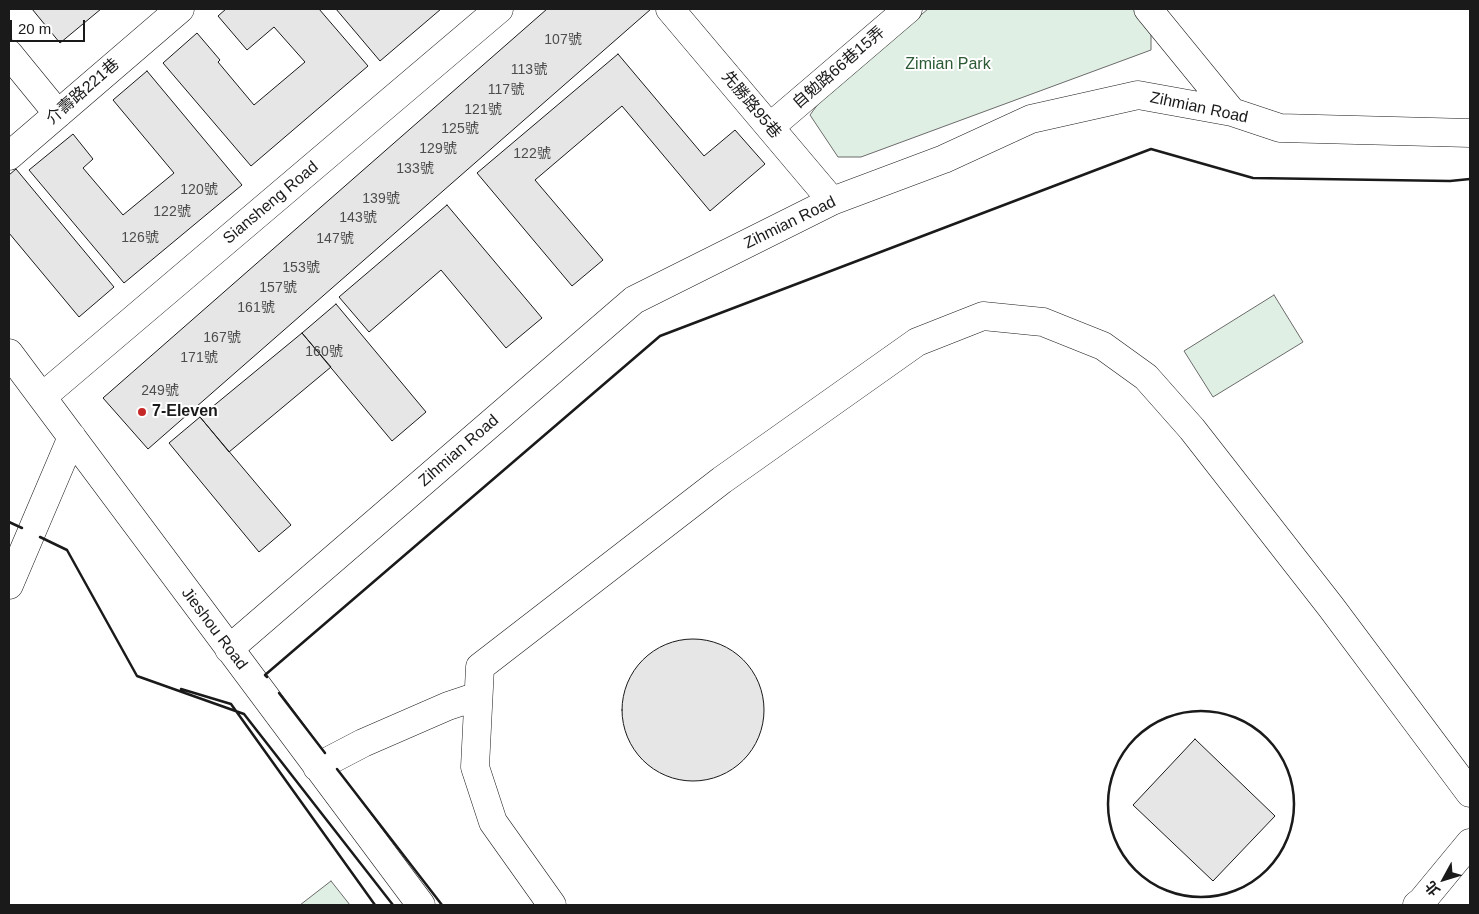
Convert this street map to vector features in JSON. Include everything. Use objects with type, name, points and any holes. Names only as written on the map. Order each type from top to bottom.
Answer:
[{"type":"street","name":"介壽路221巷","points":[[9,156],[180,9]]},
{"type":"street","name":"Siansheng Road","points":[[42,397],[499,9]]},
{"type":"street","name":"先勝路95巷","points":[[670,9],[832,201]]},
{"type":"street","name":"自勉路66巷15弄","points":[[770,127],[908,9]]},
{"type":"street","points":[[1158,12],[1232,112]]},
{"type":"street","points":[[9,54],[58,114]]},
{"type":"street","name":"Zihmian Road","points":[[229,649],[634,300],[832,201],[944,159],[1031,119],[1138,95],[1232,112],[1280,128],[1470,134]]},
{"type":"street","points":[[552,905],[493,822],[474,767],[480,667],[722,480],[916,342],[983,316],[1043,322],[1103,346],[1146,377],[1192,429],[1330,607],[1470,793]]},
{"type":"street","name":"Jieshou Road","points":[[9,353],[421,905]]},
{"type":"street","points":[[9,585],[72,437]]},
{"type":"street","points":[[317,767],[363,743],[448,706],[478,696]]},
{"type":"street","points":[[1417,905],[1470,843]]},
{"type":"green space","name":"Zimian Park","points":[[928,9],[1134,9],[1151,29],[1151,50],[861,157],[838,157],[810,115],[823,97]]},
{"type":"green space","points":[[1274,295],[1303,342],[1213,397],[1184,351]]},
{"type":"green space","points":[[331,881],[350,905],[300,905]]},
{"type":"building","points":[[32,9],[101,9],[60,43]]},
{"type":"building","points":[[226,9],[319,9],[368,66],[251,166],[163,63],[197,33],[220,60],[218,62],[254,105],[305,62],[274,27],[247,50],[218,16]]},
{"type":"building","points":[[336,9],[441,9],[380,61]]},
{"type":"building","points":[[547,9],[651,9],[148,449],[103,398]]},
{"type":"building","points":[[618,54],[704,156],[735,130],[765,164],[710,211],[622,106],[535,180],[603,260],[572,286],[477,173]]},
{"type":"building","points":[[147,71],[242,185],[124,283],[29,170],[73,134],[93,159],[83,168],[123,215],[174,173],[113,100]]},
{"type":"building","points":[[16,169],[114,287],[79,317],[9,233],[9,175]]},
{"type":"building","points":[[447,205],[542,318],[506,348],[441,270],[369,332],[339,297]]},
{"type":"building","points":[[336,304],[426,412],[392,441],[302,333]]},
{"type":"building","points":[[302,333],[331,367],[229,452],[200,417]]},
{"type":"building","points":[[200,417],[291,525],[259,552],[169,443]]},
{"type":"building","points":[[693,639],[707,640],[720,644],[733,651],[743,660],[752,670],[759,683],[763,696],[763,724],[759,737],[752,750],[743,760],[733,769],[720,776],[707,780],[693,781],[679,780],[666,776],[653,769],[643,760],[634,750],[627,737],[623,724],[622,710],[623,696],[627,683],[634,670],[643,660],[653,651],[666,644],[679,640]]},
{"type":"building","points":[[1195,739],[1275,816],[1213,881],[1133,805]]},
{"type":"wall","points":[[267,677],[265,675],[660,336],[1151,149],[1253,178],[1450,181],[1470,179]]},
{"type":"wall","points":[[9,522],[22,528]]},
{"type":"wall","points":[[40,537],[67,550],[137,676],[244,714],[393,905]]},
{"type":"wall","points":[[181,689],[231,704],[375,905]]},
{"type":"wall","points":[[279,693],[325,753]]},
{"type":"wall","points":[[1192,711],[1210,711],[1237,718],[1253,726],[1267,738],[1279,752],[1287,768],[1294,795],[1294,804],[1294,813],[1287,840],[1279,856],[1267,870],[1253,882],[1237,890],[1210,897],[1192,897],[1165,890],[1149,882],[1123,856],[1112,831],[1108,813],[1108,795],[1115,768],[1123,752],[1149,726],[1174,715],[1192,711]]},
{"type":"wall","points":[[337,769],[442,905]]},
{"type":"place","name":"7-Eleven","points":[[142,412]]}]
